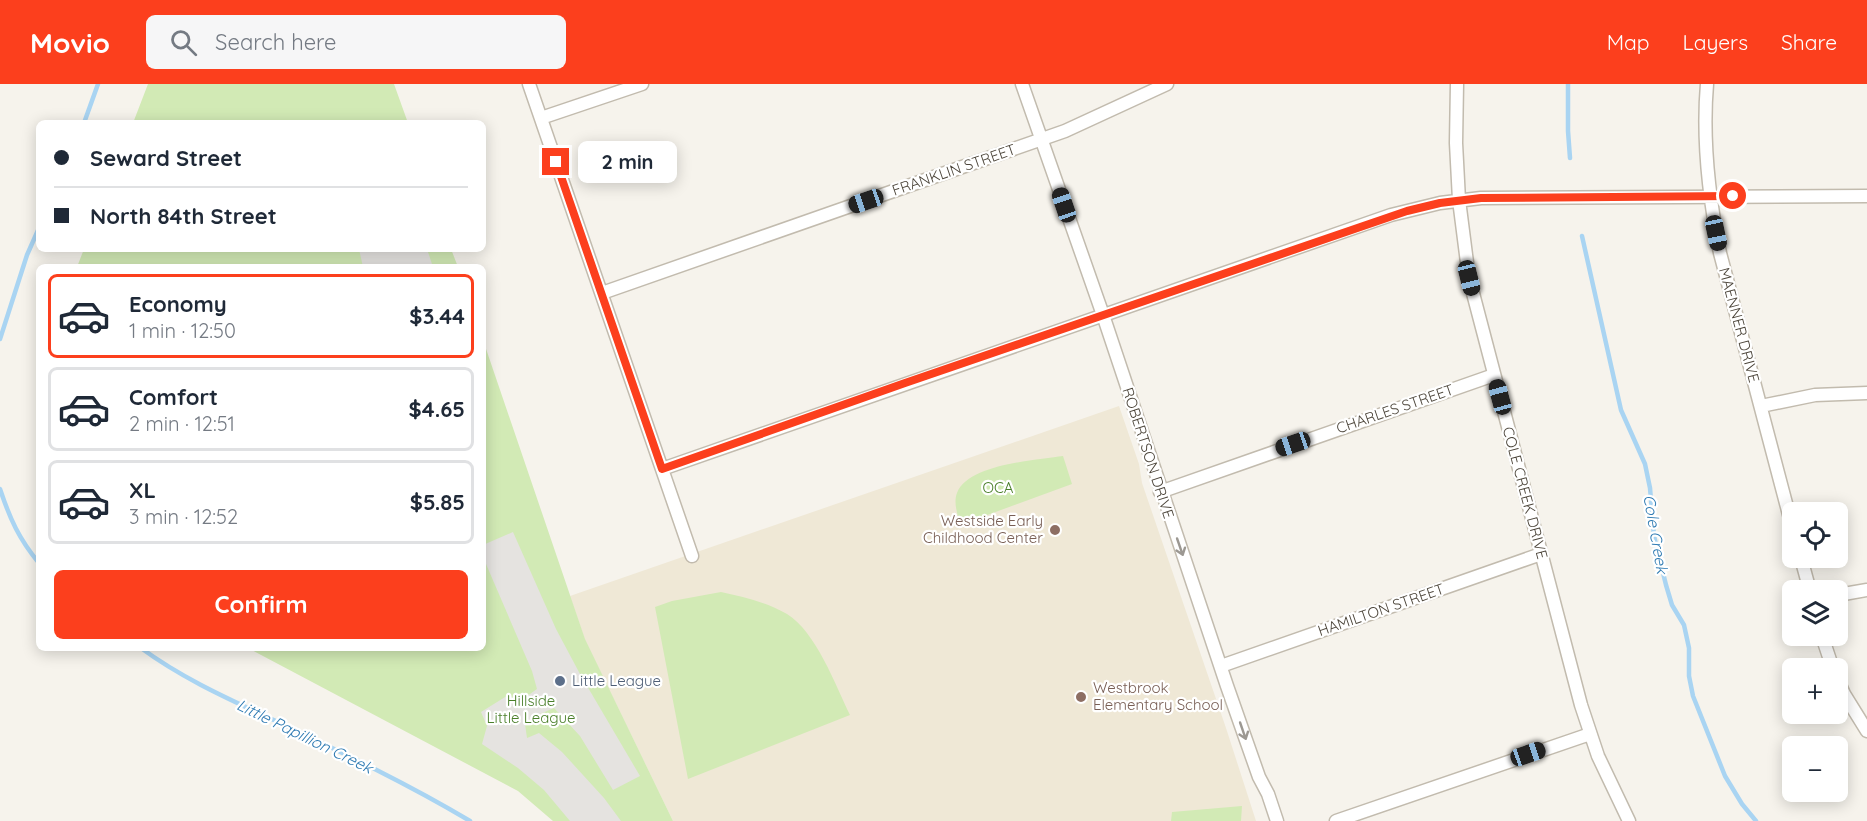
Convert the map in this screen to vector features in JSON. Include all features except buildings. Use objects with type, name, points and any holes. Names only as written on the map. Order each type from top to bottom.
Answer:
[{"type":"street","points":[[529,84],[692,556]]},
{"type":"street","points":[[541,118],[642,84]]},
{"type":"street","name":"ROBERTSON DRIVE","points":[[1022,84],[1103,315],[1160,492],[1259,777],[1268,794],[1277,821]]},
{"type":"street","name":"FRANKLIN STREET","points":[[602,293],[1065,131],[1167,84]]},
{"type":"street","name":"COLE CREEK DRIVE","points":[[1457,84],[1456,143],[1459,200],[1469,278],[1590,734],[1629,821]]},
{"type":"street","name":"MAENNER DRIVE","points":[[1707,84],[1707,176],[1720,253],[1786,502]]},
{"type":"street","points":[[662,469],[1391,215],[1440,203],[1508,197],[1867,196]]},
{"type":"street","name":"CHARLES STREET","points":[[1160,492],[1494,375]]},
{"type":"street","points":[[1761,406],[1815,395],[1867,393]]},
{"type":"street","name":"HAMILTON STREET","points":[[1221,666],[1541,554]]},
{"type":"street","points":[[1848,593],[1867,590]]},
{"type":"street","points":[[1848,700],[1867,731]]},
{"type":"street","points":[[1336,821],[1590,734]]},
{"type":"shaded area","points":[[360,252],[428,252],[432,264],[362,264]]},
{"type":"shaded area","points":[[1119,406],[1139,464],[1142,483],[1256,821],[673,821],[585,640],[570,596]]},
{"type":"shaded area","name":"Little League","points":[[513,532],[556,629],[640,776],[613,790],[580,736],[554,708],[533,717],[525,724],[527,738],[539,733],[562,752],[604,798],[621,821],[570,821],[544,790],[518,768],[482,744],[487,726],[481,712],[510,694],[516,704],[537,689],[532,671],[486,564],[486,544]]},
{"type":"green space","points":[[148,84],[394,84],[407,120],[134,120]]},
{"type":"green space","points":[[83,252],[452,252],[457,264],[78,264]]},
{"type":"green space","name":"Hillside Little League","points":[[486,349],[585,639],[673,821],[553,821],[518,791],[254,651],[486,651]]},
{"type":"green space","name":"OCA","points":[[1063,456],[1072,484],[960,525],[956,497],[964,483],[975,476],[1004,465]]},
{"type":"green space","points":[[721,592],[771,606],[797,622],[824,660],[850,715],[688,779],[655,607],[672,601]]},
{"type":"green space","points":[[1242,806],[1241,821],[1171,821],[1172,812]]},
{"type":"waterway","name":"Little Papillion Creek","points":[[85,120],[98,84]]},
{"type":"waterway","name":"Cole Creek","points":[[1568,84],[1570,158]]},
{"type":"waterway","name":"Little Papillion Creek","points":[[0,339],[27,255],[36,235]]},
{"type":"waterway","name":"Cole Creek","points":[[1582,236],[1621,410],[1645,464],[1650,488],[1654,536],[1666,585],[1672,605],[1684,625],[1689,648],[1689,676],[1693,696],[1725,776],[1742,804],[1756,821]]},
{"type":"waterway","name":"Little Papillion Creek","points":[[0,489],[16,528],[36,559]]},
{"type":"waterway","name":"Little Papillion Creek","points":[[145,651],[208,688],[375,769],[470,821]]},
{"type":"place","name":"Westside Early Childhood Center","points":[[1055,530]]},
{"type":"place","name":"Little League","points":[[560,681]]},
{"type":"place","name":"Westbrook Elementary School","points":[[1081,697]]},
{"type":"route","points":[[556,162],[662,469],[1391,215],[1440,203],[1481,198],[1733,196]]}]
